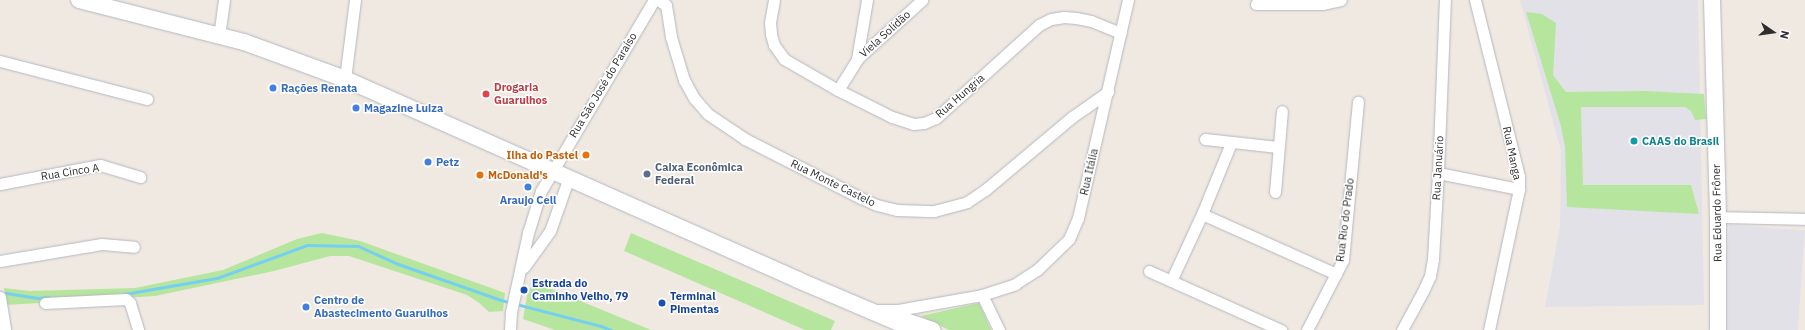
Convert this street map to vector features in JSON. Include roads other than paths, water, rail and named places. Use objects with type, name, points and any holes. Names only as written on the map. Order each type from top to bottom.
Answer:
[{"type":"main road","points":[[79,0],[244,42],[345,79],[500,149],[569,177],[916,330]]},
{"type":"main road","name":"Rua Eduardo Frôner","points":[[1712,0],[1718,217],[1718,330]]},
{"type":"main road","points":[[868,310],[919,324],[932,330]]},
{"type":"street","points":[[219,36],[224,0]]},
{"type":"street","points":[[345,79],[355,0]]},
{"type":"street","name":"Rua São José do Paraíso","points":[[510,330],[511,312],[528,233],[541,190],[654,0]]},
{"type":"street","name":"Rua Monte Castelo","points":[[658,0],[666,6],[671,37],[684,80],[694,98],[708,114],[745,139],[861,198],[877,205],[897,210],[934,211],[967,202],[985,190],[1072,117],[1108,92]]},
{"type":"street","name":"Rua Hungria","points":[[774,0],[770,22],[771,34],[777,50],[784,58],[838,90],[902,121],[913,124],[924,123],[936,118],[1039,25],[1051,19],[1064,17],[1076,18],[1091,21],[1121,33]]},
{"type":"street","points":[[857,59],[867,0]]},
{"type":"street","name":"Viela Solidão","points":[[838,90],[857,59],[922,0]]},
{"type":"street","name":"Rua Itália","points":[[868,310],[898,310],[982,294],[1015,284],[1032,273],[1055,254],[1069,239],[1078,218],[1128,0]]},
{"type":"street","points":[[1256,4],[1322,4],[1337,0]]},
{"type":"street","name":"Rua Januário","points":[[1402,330],[1430,276],[1433,259],[1445,0]]},
{"type":"street","name":"Rua Manga","points":[[1475,0],[1519,177],[1519,189],[1489,330]]},
{"type":"street","points":[[0,61],[147,99]]},
{"type":"street","name":"Rua Rio do Prado","points":[[1307,330],[1343,260],[1358,102]]},
{"type":"street","points":[[1275,192],[1282,111]]},
{"type":"street","points":[[1205,139],[1278,147]]},
{"type":"street","points":[[1171,281],[1202,214],[1231,143]]},
{"type":"street","name":"Rua Cinco A","points":[[0,184],[100,165],[140,177]]},
{"type":"street","points":[[1438,173],[1519,189]]},
{"type":"street","points":[[521,270],[550,231],[569,177]]},
{"type":"street","points":[[1202,214],[1336,274]]},
{"type":"street","points":[[1718,217],[1805,219]]},
{"type":"street","points":[[0,261],[102,244],[134,247]]},
{"type":"street","points":[[1149,271],[1281,330]]},
{"type":"street","points":[[982,294],[999,330]]},
{"type":"street","points":[[0,297],[5,330]]},
{"type":"street","points":[[45,303],[126,299],[130,304],[138,330]]},
{"type":"waterway","points":[[124,294],[217,278],[307,245],[358,246],[398,264],[501,300],[601,326],[611,330]]},
{"type":"waterway","points":[[6,293],[38,298],[49,297]]},
{"type":"place","name":"Rações Renata","points":[[273,88]]},
{"type":"place","name":"Drogaria Guarulhos","points":[[486,94]]},
{"type":"place","name":"Magazine Luiza","points":[[356,108]]},
{"type":"place","name":"CAAS do Brasil","points":[[1634,141]]},
{"type":"place","name":"Ilha do Pastel","points":[[586,155]]},
{"type":"place","name":"Petz","points":[[428,162]]},
{"type":"place","name":"Caixa Econômica Federal","points":[[647,174]]},
{"type":"place","name":"McDonald's","points":[[480,175]]},
{"type":"place","name":"Araujo Cell","points":[[528,187]]},
{"type":"place","name":"Estrada do Caminho Velho, 79","points":[[524,290]]},
{"type":"place","name":"Terminal Pimentas","points":[[662,303]]},
{"type":"place","name":"Centro de Abastecimento Guarulhos","points":[[306,307]]}]
